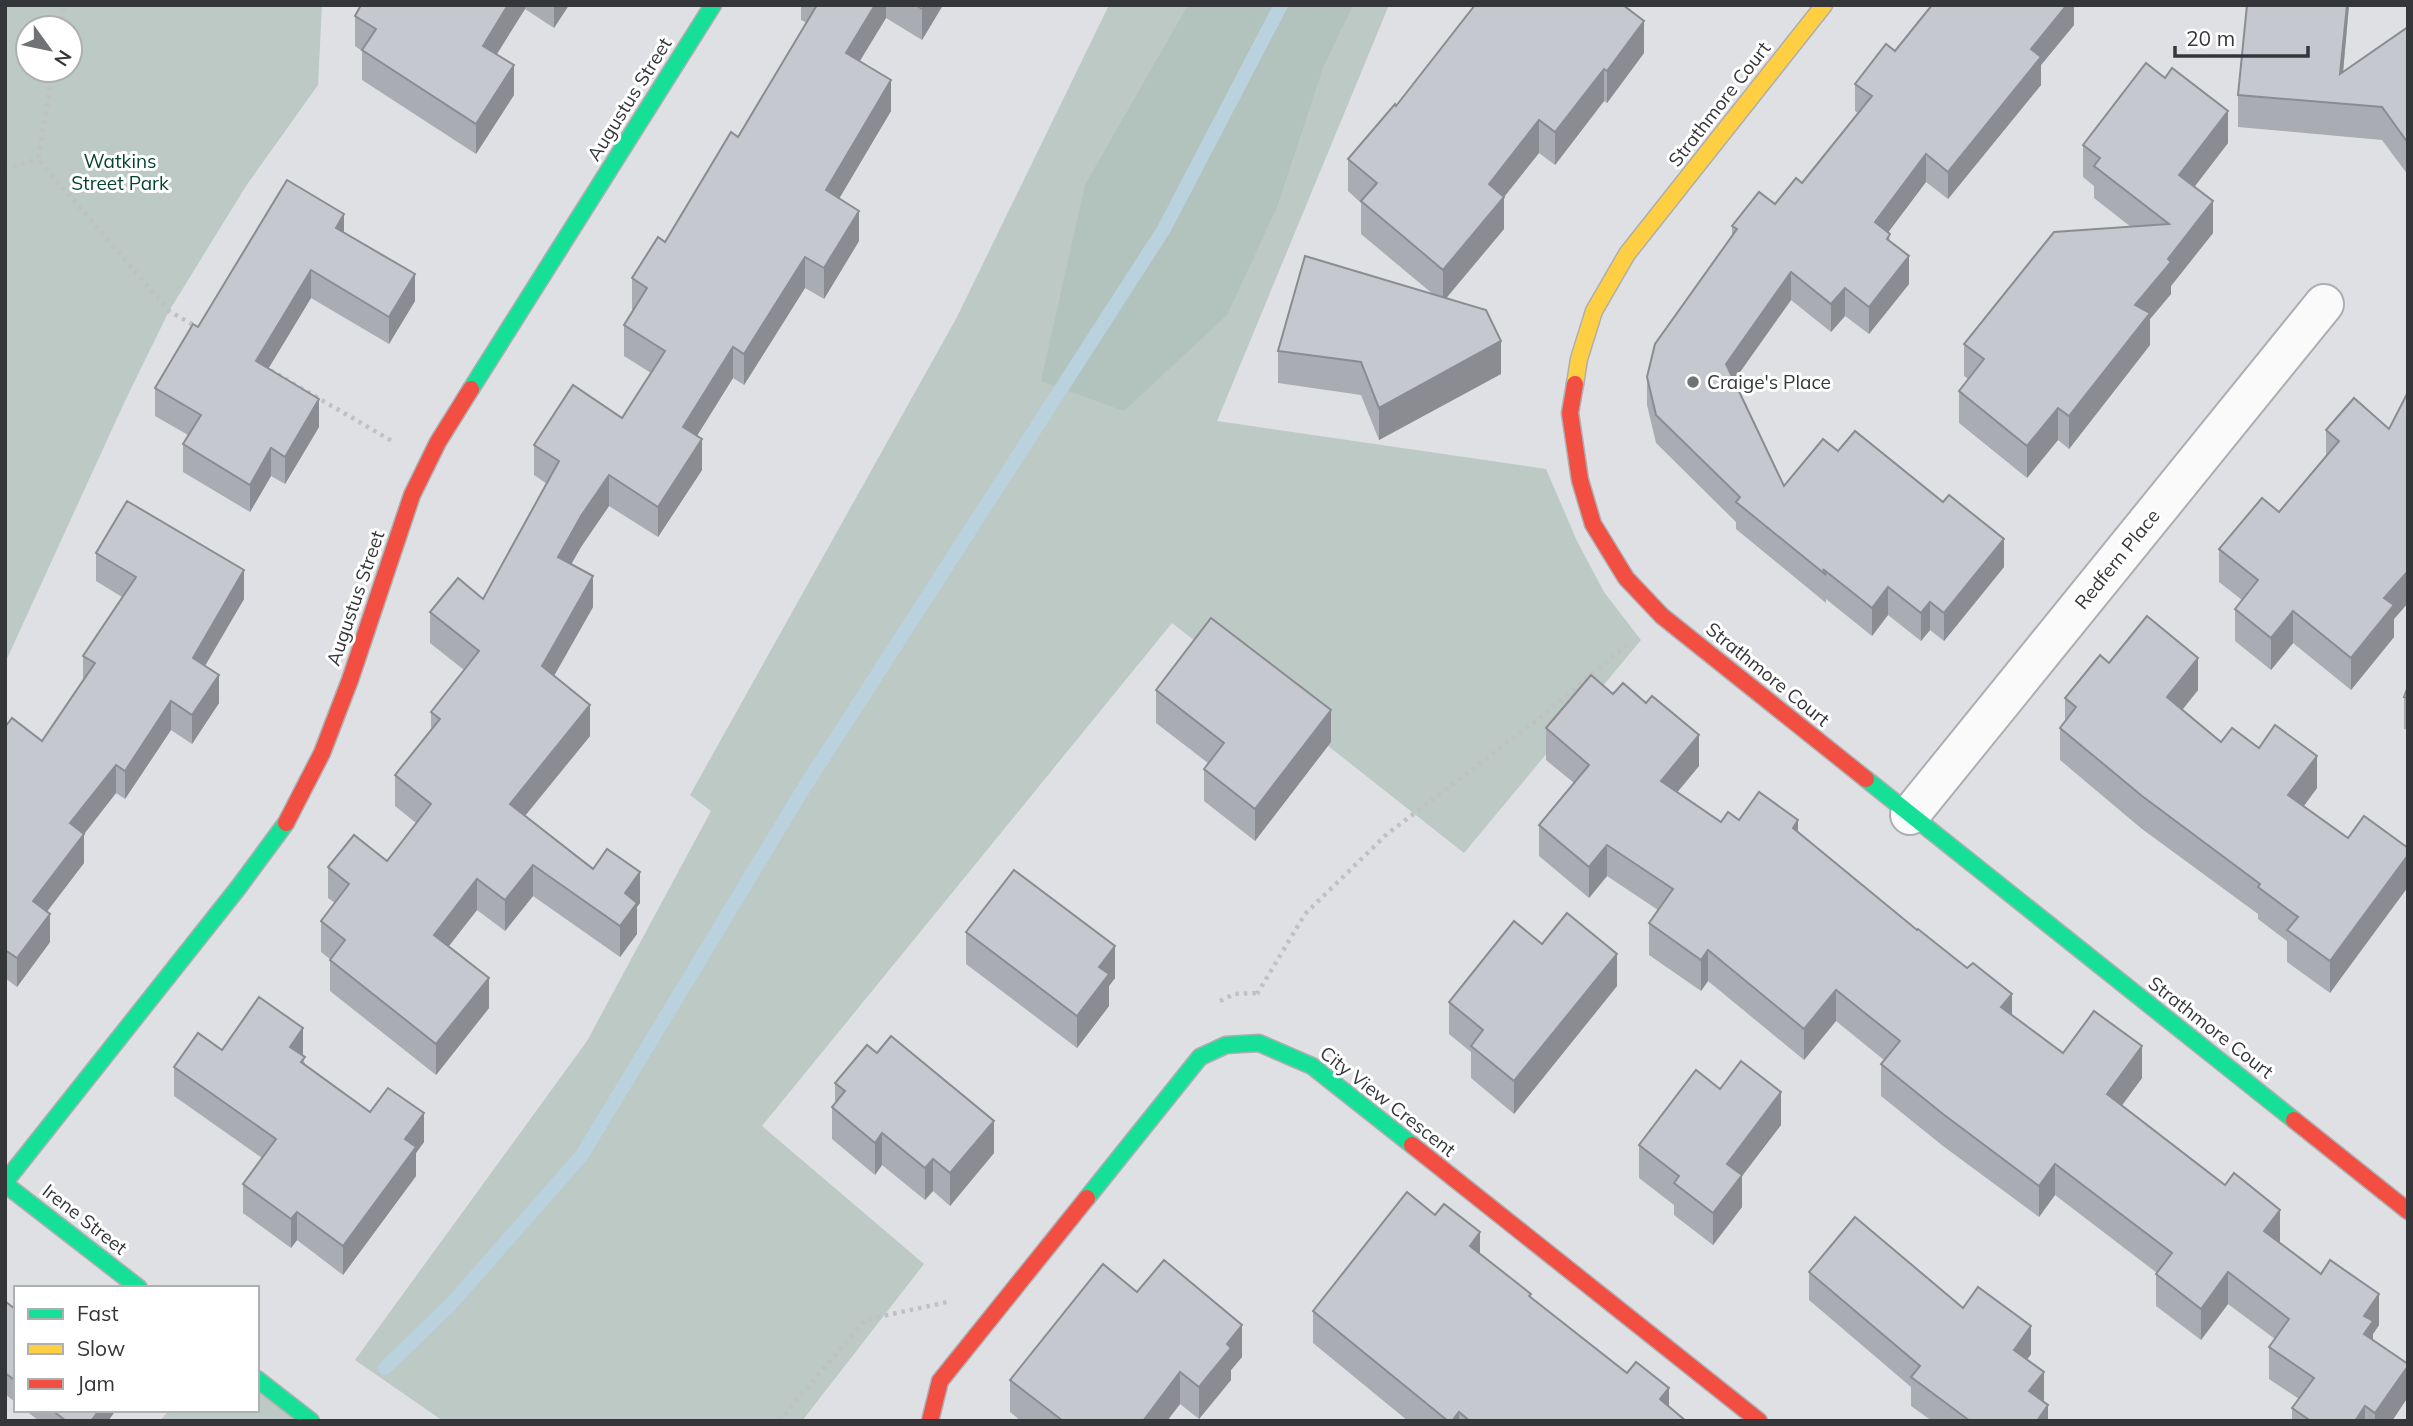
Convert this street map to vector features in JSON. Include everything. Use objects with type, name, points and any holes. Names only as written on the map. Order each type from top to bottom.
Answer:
[{"type":"street","name":"Augustus Street","points":[[5,1183],[238,888],[286,823],[327,741],[412,495],[428,462],[713,5]]},
{"type":"street","name":"Strathmore Court","points":[[1824,5],[1627,254],[1594,311],[1579,359],[1570,413],[1580,480],[1593,524],[1626,578],[1662,616],[2408,1211]]},
{"type":"street","name":"Redfern Place","points":[[1910,815],[2324,304]]},
{"type":"street","name":"City View Crescent","points":[[930,1421],[940,1381],[1200,1057],[1226,1045],[1259,1043],[1312,1066],[1759,1421]]},
{"type":"street","name":"Irene Street","points":[[5,1183],[136,1286]]},
{"type":"street","points":[[259,1381],[311,1421]]},
{"type":"path","points":[[38,159],[51,84]]},
{"type":"path","points":[[5,169],[38,159]]},
{"type":"path","points":[[38,159],[169,311],[205,331]]},
{"type":"path","points":[[252,359],[428,462]]},
{"type":"path","points":[[1226,1045],[1305,914],[1387,834],[1541,717],[1662,616]]},
{"type":"path","points":[[779,1421],[865,1320],[944,1305]]},
{"type":"green space","name":"Watkins Street Park","points":[[5,5],[322,5],[318,85],[246,186],[169,311],[5,663]]},
{"type":"green space","points":[[1109,5],[1389,5],[1217,421],[1546,469],[1577,541],[1604,592],[1641,640],[1464,853],[1172,623],[762,1126],[924,1264],[802,1421],[443,1421],[355,1360],[587,1041],[711,811],[690,795],[957,317]]},
{"type":"green space","points":[[259,1381],[311,1421],[160,1421],[167,1412],[259,1412]]},
{"type":"shaded area","points":[[1188,5],[1353,5],[1323,68],[1277,207],[1227,315],[1124,411],[1041,381],[1085,185]]},
{"type":"building","points":[[361,5],[508,5],[483,46],[514,65],[476,124],[362,50],[376,29],[355,16]]},
{"type":"building","points":[[817,5],[875,5],[846,53],[891,80],[826,190],[859,211],[824,268],[805,257],[744,354],[733,347],[683,427],[702,439],[658,507],[609,475],[581,516],[558,557],[593,576],[542,666],[590,705],[510,804],[593,869],[607,849],[640,872],[625,893],[637,903],[620,926],[533,865],[505,900],[477,879],[434,935],[489,978],[436,1044],[330,960],[345,940],[321,921],[349,884],[328,867],[354,835],[387,861],[431,804],[395,775],[440,719],[431,712],[479,651],[430,612],[458,578],[483,599],[559,461],[534,445],[573,385],[622,418],[665,351],[624,325],[647,288],[632,278],[658,237],[665,242],[731,132],[738,137]]},
{"type":"building","points":[[1475,5],[1623,5],[1644,21],[1607,71],[1604,69],[1555,132],[1539,120],[1489,184],[1504,197],[1443,270],[1361,201],[1377,183],[1348,159],[1395,104],[1396,106]]},
{"type":"building","points":[[1932,5],[2067,5],[2031,49],[2041,57],[1948,172],[1926,154],[1875,222],[1890,234],[1887,239],[1909,256],[1869,307],[1845,288],[1831,304],[1791,272],[1726,364],[1784,486],[1823,439],[1838,451],[1855,431],[1943,502],[1949,495],[2004,539],[1944,613],[1930,602],[1921,613],[1888,587],[1872,608],[1823,569],[1826,575],[1736,502],[1740,497],[1656,415],[1647,377],[1655,344],[1737,229],[1732,226],[1759,192],[1775,204],[1796,178],[1802,183],[1872,96],[1855,84],[1886,44],[1895,51]]},
{"type":"building","points":[[2247,5],[2347,5],[2340,74],[2408,27],[2408,143],[2382,107],[2238,95]]},
{"type":"building","points":[[2146,63],[2165,78],[2172,68],[2228,111],[2179,175],[2213,201],[2168,259],[2171,262],[2135,305],[2150,313],[2069,416],[2058,408],[2027,446],[1959,391],[1984,359],[1964,344],[2054,232],[2169,224],[2094,166],[2100,158],[2083,145]]},
{"type":"building","points":[[287,180],[344,214],[336,228],[415,274],[389,317],[311,270],[256,361],[319,399],[285,457],[271,448],[250,485],[183,444],[201,415],[155,388],[193,324],[198,327]]},
{"type":"building","points":[[1305,256],[1486,310],[1501,341],[1379,408],[1361,362],[1278,351]]},
{"type":"building","points":[[2408,392],[2408,571],[2384,598],[2394,605],[2351,658],[2293,611],[2271,638],[2235,609],[2258,580],[2219,549],[2262,498],[2279,512],[2339,441],[2326,430],[2354,398],[2389,429]]},
{"type":"building","points":[[127,501],[244,570],[193,658],[219,675],[192,715],[171,701],[125,771],[116,765],[70,823],[84,834],[33,901],[50,914],[17,958],[5,950],[5,727],[12,718],[42,741],[95,663],[83,656],[136,577],[96,553]]},
{"type":"building","points":[[2147,616],[2198,658],[2167,697],[2221,742],[2232,728],[2259,748],[2275,725],[2317,756],[2288,795],[2348,838],[2364,816],[2408,848],[2408,855],[2330,961],[2287,930],[2298,917],[2258,887],[2260,884],[2142,796],[2060,728],[2076,707],[2065,698],[2100,655],[2109,663]]},
{"type":"building","points":[[1211,618],[1331,710],[1255,809],[1204,769],[1224,743],[1156,690]]},
{"type":"building","points":[[1591,675],[1613,694],[1623,683],[1646,703],[1652,696],[1699,735],[1661,781],[1721,822],[1728,812],[1739,820],[1759,792],[1798,820],[1793,828],[1917,930],[1967,968],[1973,963],[2012,994],[2001,1007],[2063,1053],[2094,1011],[2142,1046],[2107,1094],[2225,1185],[2234,1173],[2280,1210],[2264,1231],[2321,1274],[2330,1260],[2379,1294],[2364,1316],[2373,1321],[2364,1334],[2408,1366],[2375,1413],[2365,1406],[2355,1421],[2311,1421],[2292,1408],[2314,1378],[2269,1347],[2289,1319],[2228,1272],[2201,1309],[2156,1274],[2172,1253],[2055,1164],[2039,1186],[1881,1064],[1900,1041],[1836,990],[1804,1029],[1708,950],[1701,960],[1649,923],[1673,889],[1607,845],[1589,867],[1539,825],[1589,765],[1546,728]]},
{"type":"building","points":[[1014,870],[1115,946],[1099,967],[1109,974],[1077,1016],[966,932]]},
{"type":"building","points":[[1567,913],[1617,954],[1514,1081],[1471,1046],[1483,1030],[1449,1002],[1514,921],[1542,944]]},
{"type":"building","points":[[259,997],[303,1028],[290,1047],[305,1057],[301,1062],[370,1112],[388,1088],[424,1113],[405,1139],[416,1147],[343,1246],[297,1212],[291,1219],[243,1184],[276,1139],[174,1067],[198,1033],[222,1050]]},
{"type":"building","points":[[891,1036],[994,1121],[950,1173],[933,1159],[925,1168],[882,1133],[875,1143],[832,1107],[845,1091],[835,1083],[867,1045],[877,1053]]},
{"type":"building","points":[[1741,1061],[1781,1092],[1727,1164],[1742,1175],[1713,1213],[1674,1183],[1679,1176],[1639,1145],[1696,1070],[1720,1089]]},
{"type":"building","points":[[1407,1192],[1435,1215],[1444,1204],[1480,1232],[1470,1246],[1627,1373],[1636,1362],[1669,1388],[1660,1399],[1686,1421],[1470,1421],[1459,1412],[1452,1421],[1448,1421],[1313,1311]]},
{"type":"building","points":[[1855,1217],[1963,1308],[1978,1287],[2031,1326],[2014,1350],[2044,1372],[2029,1391],[2048,1405],[2037,1421],[1970,1421],[1911,1377],[1920,1366],[1809,1272]]},
{"type":"building","points":[[1164,1260],[1242,1325],[1227,1344],[1231,1348],[1199,1387],[1180,1372],[1143,1421],[1063,1421],[1010,1380],[1103,1264],[1137,1292]]},
{"type":"building","points":[[5,1301],[14,1308],[14,1380],[5,1373]]},
{"type":"building","points":[[55,1412],[98,1412],[91,1421],[66,1421]]},
{"type":"waterway","points":[[385,1368],[452,1303],[582,1155],[802,791],[1164,229],[1281,5]]},
{"type":"traffic: fast","points":[[471,389],[713,5]]},
{"type":"traffic: fast","points":[[1866,779],[2294,1120]]},
{"type":"traffic: fast","points":[[5,1182],[238,888],[286,823]]},
{"type":"traffic: fast","points":[[1087,1198],[1200,1057],[1226,1045],[1259,1043],[1312,1066],[1412,1145]]},
{"type":"traffic: fast","points":[[5,1184],[136,1286]]},
{"type":"traffic: fast","points":[[259,1381],[311,1421]]},
{"type":"traffic: slow","points":[[1575,384],[1579,359],[1594,311],[1627,254],[1824,5]]},
{"type":"traffic: jam","points":[[1575,384],[1570,413],[1580,480],[1593,524],[1626,578],[1662,616],[1866,779]]},
{"type":"traffic: jam","points":[[286,823],[322,753],[350,680],[412,495],[438,442],[471,389]]},
{"type":"traffic: jam","points":[[2294,1120],[2408,1211]]},
{"type":"traffic: jam","points":[[1412,1145],[1759,1421]]},
{"type":"traffic: jam","points":[[930,1421],[940,1381],[1087,1198]]},
{"type":"place","name":"Craige's Place","points":[[1693,382]]}]
